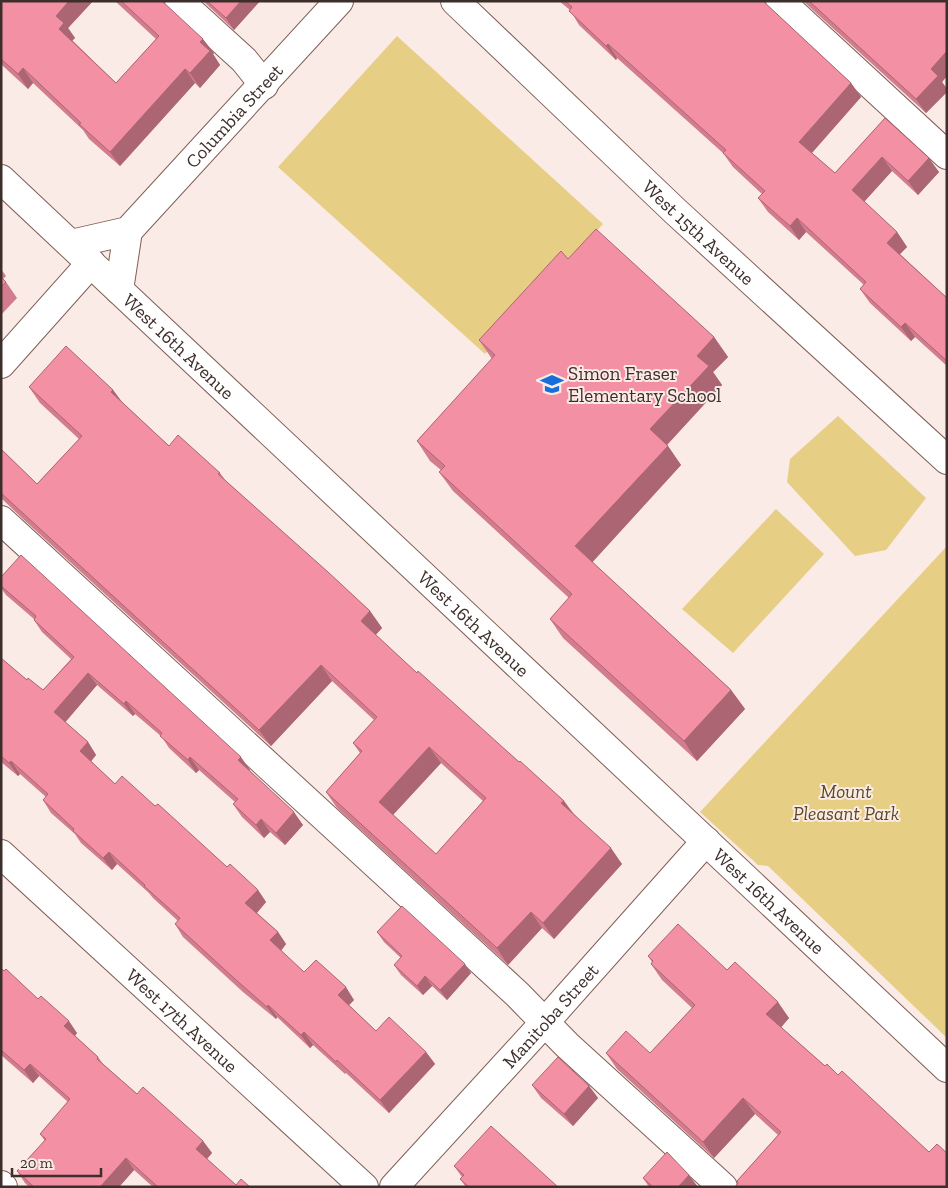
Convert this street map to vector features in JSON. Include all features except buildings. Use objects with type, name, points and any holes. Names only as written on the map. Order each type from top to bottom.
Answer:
[{"type":"street","points":[[179,1],[244,60],[264,85]]},
{"type":"street","name":"Columbia Street","points":[[128,231],[264,85],[339,1]]},
{"type":"street","name":"West 15th Avenue","points":[[455,1],[675,211],[947,460]]},
{"type":"street","points":[[780,1],[947,155]]},
{"type":"street","name":"West 16th Avenue","points":[[1,179],[947,1068]]},
{"type":"street","points":[[71,244],[128,231],[119,290]]},
{"type":"street","points":[[1,364],[92,263]]},
{"type":"street","points":[[1,520],[545,1022],[567,1045],[723,1187]]},
{"type":"street","name":"Manitoba Street","points":[[394,1187],[545,1022],[706,841]]},
{"type":"street","name":"West 17th Avenue","points":[[1,854],[364,1187]]},
{"type":"green space","points":[[397,36],[603,224],[485,354],[278,167]]},
{"type":"green space","points":[[838,416],[926,498],[886,550],[855,556],[787,482],[790,459]]},
{"type":"green space","points":[[776,509],[824,554],[733,653],[682,609]]},
{"type":"green space","name":"Mount Pleasant Park","points":[[947,546],[947,1038],[768,866],[758,865],[700,812]]},
{"type":"place","name":"Simon Fraser Elementary School","points":[[552,384]]}]
